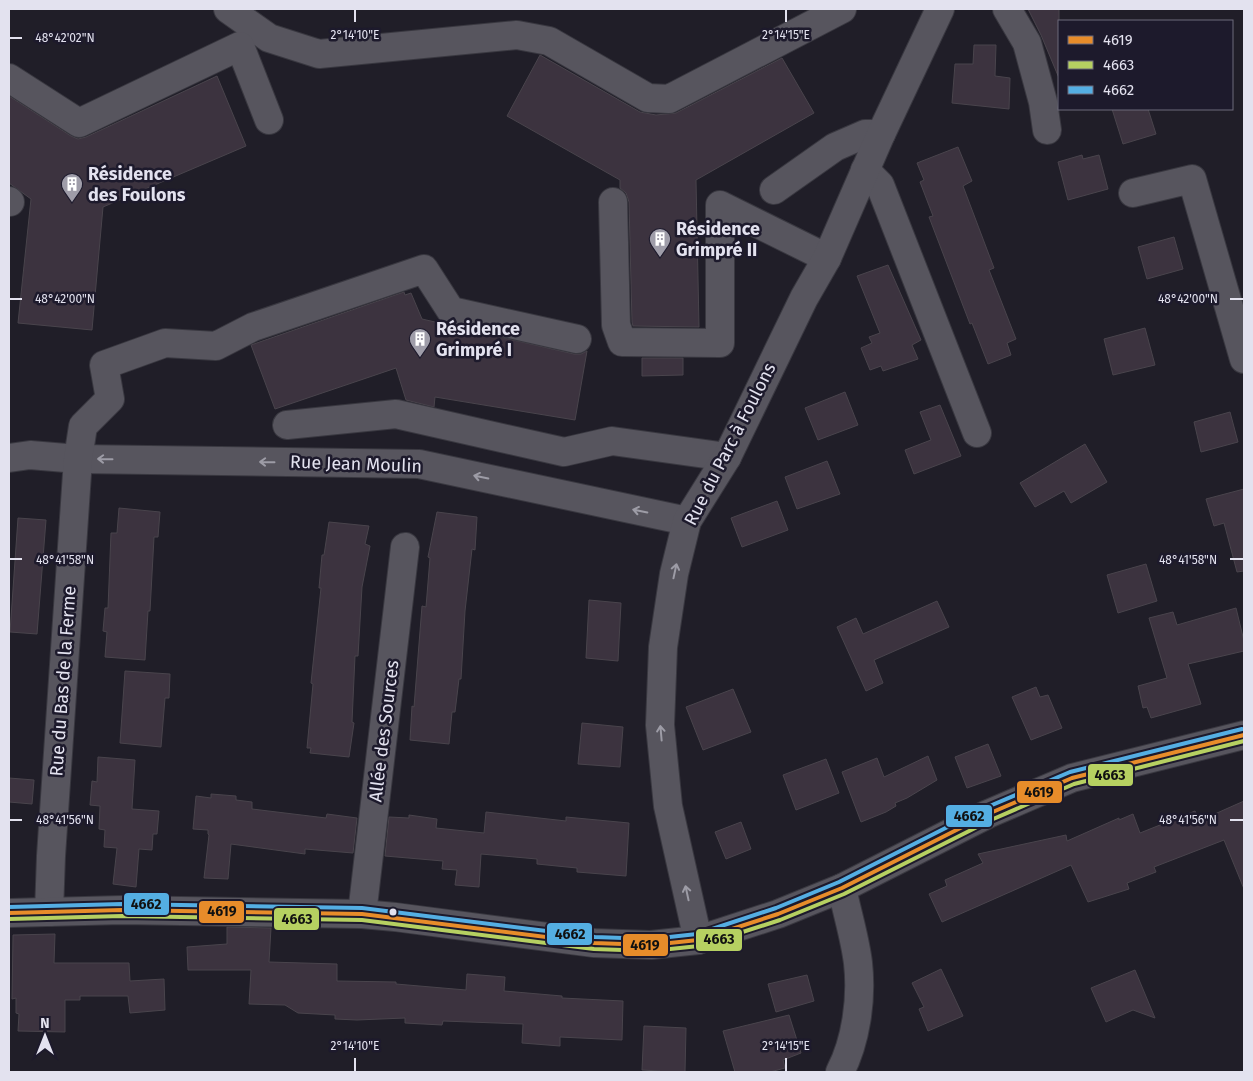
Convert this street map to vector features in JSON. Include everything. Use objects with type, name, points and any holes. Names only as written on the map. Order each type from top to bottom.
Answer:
[{"type":"street","points":[[228,9],[270,38],[318,54],[517,34],[549,41],[648,98],[668,99],[842,9]]},
{"type":"street","name":"Rue du Parc à Foulons","points":[[698,940],[668,806],[660,725],[663,647],[674,574],[688,521],[727,457],[804,298],[827,258],[881,134],[940,9]]},
{"type":"street","points":[[1007,9],[1027,43],[1043,102],[1047,130]]},
{"type":"street","points":[[9,78],[79,123],[240,46],[270,120]]},
{"type":"street","points":[[774,190],[835,147],[865,134],[881,134]]},
{"type":"street","points":[[865,170],[880,185],[977,433]]},
{"type":"street","points":[[1133,193],[1192,178],[1244,359]]},
{"type":"street","points":[[613,202],[616,325],[622,342],[720,343],[720,205],[827,258]]},
{"type":"street","name":"Rue du Bas de la Ferme","points":[[49,912],[52,836],[78,459],[83,426],[110,399],[104,365],[165,343],[216,346],[253,327],[424,269],[450,311],[577,340]]},
{"type":"street","points":[[286,425],[396,414],[564,452],[612,441],[727,457]]},
{"type":"street","points":[[9,458],[30,455],[78,459]]},
{"type":"street","name":"Rue Jean Moulin","points":[[78,459],[420,464],[688,521]]},
{"type":"street","name":"Allée des Sources","points":[[362,914],[405,547]]},
{"type":"street","points":[[9,913],[122,910],[362,914],[395,916],[594,943],[650,945],[698,940],[760,920],[842,888],[988,814],[1072,778],[1244,735]]},
{"type":"street","points":[[840,1072],[847,1059],[858,1010],[858,964],[842,888]]},
{"type":"building","points":[[1028,9],[1059,9],[1058,76]]},
{"type":"building","points":[[974,45],[996,45],[995,76],[1010,78],[1009,109],[952,103],[955,64],[973,64]]},
{"type":"building","name":"Résidence Grimpré II","points":[[540,55],[640,112],[656,115],[676,113],[782,58],[814,113],[696,180],[699,327],[633,326],[629,202],[626,193],[620,188],[620,180],[507,116]]},
{"type":"building","name":"Résidence des Foulons","points":[[217,76],[246,146],[103,207],[92,330],[18,323],[31,199],[9,183],[9,96],[78,139]]},
{"type":"building","points":[[1112,110],[1148,110],[1156,134],[1123,144]]},
{"type":"building","points":[[958,147],[972,181],[963,186],[994,268],[989,270],[1016,339],[1007,343],[1011,355],[988,364],[972,323],[970,324],[929,217],[933,216],[920,182],[924,180],[917,163]]},
{"type":"building","points":[[1082,155],[1083,159],[1099,155],[1108,189],[1068,200],[1058,162]]},
{"type":"building","points":[[1174,237],[1183,269],[1147,279],[1138,247]]},
{"type":"building","points":[[888,265],[921,340],[912,345],[918,359],[883,371],[881,366],[870,370],[861,348],[872,343],[869,337],[880,333],[857,276]]},
{"type":"building","name":"Résidence Grimpré I","points":[[404,292],[405,295],[411,293],[422,319],[574,354],[581,354],[587,351],[575,420],[435,397],[434,407],[406,400],[396,368],[275,409],[251,345]]},
{"type":"building","points":[[1145,328],[1155,365],[1113,375],[1104,339]]},
{"type":"building","points":[[642,358],[683,358],[683,375],[642,376]]},
{"type":"building","points":[[845,392],[858,425],[818,440],[805,408]]},
{"type":"building","points":[[940,405],[961,456],[914,474],[905,450],[931,440],[920,412]]},
{"type":"building","points":[[1230,412],[1238,442],[1201,452],[1194,422]]},
{"type":"building","points":[[1085,444],[1107,482],[1071,503],[1064,491],[1035,507],[1020,483]]},
{"type":"building","points":[[827,461],[840,494],[797,509],[785,477]]},
{"type":"building","points":[[1244,489],[1244,571],[1237,572],[1224,523],[1214,526],[1206,499]]},
{"type":"building","points":[[777,501],[788,530],[742,547],[731,518]]},
{"type":"building","points":[[119,508],[160,512],[158,537],[154,537],[145,660],[105,657],[107,632],[103,631],[105,608],[108,608],[111,533],[117,533]]},
{"type":"building","points":[[437,512],[477,517],[475,550],[472,549],[465,611],[461,679],[459,679],[455,712],[452,712],[449,744],[410,740],[422,606],[426,607],[430,558],[428,557]]},
{"type":"building","points":[[18,518],[46,520],[37,634],[10,632]]},
{"type":"building","points":[[329,522],[369,526],[365,544],[370,546],[362,587],[358,656],[355,656],[352,722],[354,723],[349,757],[310,753],[311,748],[307,748],[313,684],[311,683],[321,588],[319,588],[322,555],[324,555]]},
{"type":"building","points":[[1146,564],[1157,601],[1118,613],[1107,575]]},
{"type":"building","points":[[589,600],[621,603],[618,661],[586,658]]},
{"type":"building","points":[[937,601],[949,627],[874,660],[883,683],[866,691],[837,627],[856,618],[863,634]]},
{"type":"building","points":[[1236,608],[1244,641],[1244,651],[1188,664],[1201,704],[1151,718],[1147,707],[1143,708],[1138,686],[1167,678],[1149,618],[1173,612],[1177,625]]},
{"type":"building","points":[[125,671],[170,674],[169,698],[165,698],[161,747],[120,743]]},
{"type":"building","points":[[1036,687],[1040,697],[1048,695],[1062,728],[1031,740],[1012,697]]},
{"type":"building","points":[[733,689],[751,732],[703,750],[686,707]]},
{"type":"building","points":[[582,723],[623,727],[620,767],[578,764]]},
{"type":"building","points":[[988,744],[1001,776],[967,788],[955,757]]},
{"type":"building","points":[[928,756],[937,780],[895,803],[896,806],[886,812],[861,822],[842,772],[877,758],[884,777]]},
{"type":"building","points":[[98,757],[135,760],[132,809],[159,811],[157,834],[153,834],[152,850],[139,849],[136,887],[113,884],[117,848],[104,847],[105,830],[99,829],[100,806],[90,805],[92,781],[97,782]]},
{"type":"building","points":[[826,759],[839,793],[796,810],[783,775]]},
{"type":"building","points":[[9,778],[34,780],[32,804],[9,802]]},
{"type":"building","points":[[211,794],[236,796],[236,800],[252,802],[252,809],[326,818],[327,814],[357,818],[353,853],[305,849],[305,854],[231,844],[228,879],[204,878],[208,830],[193,829],[196,796],[211,798]]},
{"type":"building","points":[[1244,801],[1244,889],[1224,840],[1154,867],[1156,872],[1127,883],[1129,889],[1088,902],[1071,865],[942,922],[929,894],[947,886],[945,880],[983,863],[978,854],[1066,835],[1067,841],[1119,818],[1119,820],[1133,814],[1140,833],[1195,811],[1199,821]]},
{"type":"building","points":[[486,812],[566,821],[566,817],[629,823],[626,876],[577,872],[577,868],[537,864],[537,859],[481,854],[479,887],[455,885],[457,870],[442,869],[443,861],[385,856],[389,817],[409,818],[409,815],[437,819],[436,828],[484,833]]},
{"type":"building","points":[[741,822],[751,849],[726,859],[715,832]]},
{"type":"building","points":[[227,927],[271,928],[269,962],[337,964],[337,981],[396,982],[396,984],[466,990],[467,974],[505,977],[504,991],[562,996],[562,998],[623,1001],[622,1040],[560,1037],[560,1046],[522,1043],[523,1024],[443,1021],[442,1025],[405,1023],[405,1018],[335,1019],[335,1015],[298,1013],[285,1005],[249,1004],[251,970],[188,970],[187,947],[227,944]]},
{"type":"building","points":[[55,934],[54,963],[129,963],[130,981],[164,979],[165,1010],[130,1013],[128,996],[80,996],[80,1000],[65,1000],[65,1032],[18,1031],[19,1014],[16,1013],[16,998],[12,999],[13,935]]},
{"type":"building","points":[[941,969],[963,1016],[928,1031],[919,1009],[924,1007],[912,983]]},
{"type":"building","points":[[1135,970],[1155,1018],[1133,1010],[1106,1022],[1091,988]]},
{"type":"building","points":[[807,975],[814,1001],[776,1012],[768,984]]},
{"type":"building","points":[[789,1015],[801,1053],[783,1060],[785,1068],[770,1072],[735,1072],[723,1031]]},
{"type":"building","points":[[644,1026],[686,1028],[685,1072],[642,1070]]},
{"type":"transit line","name":"4662","points":[[9,907],[122,904],[362,908],[595,937],[651,939],[697,934],[776,908],[839,882],[985,808],[1070,772],[1242,729]]},
{"type":"transit line","name":"4619","points":[[9,913],[122,910],[362,914],[594,943],[651,945],[698,940],[778,914],[842,888],[988,814],[1072,778],[1244,735]]},
{"type":"transit line","name":"4663","points":[[9,919],[122,916],[362,920],[594,949],[651,951],[699,946],[780,920],[844,894],[991,820],[1074,784],[1244,741]]},
{"type":"place","name":"Résidence des Foulons","points":[[72,203]]},
{"type":"place","name":"Résidence Grimpré II","points":[[660,258]]},
{"type":"place","name":"Résidence Grimpré I","points":[[420,358]]}]
